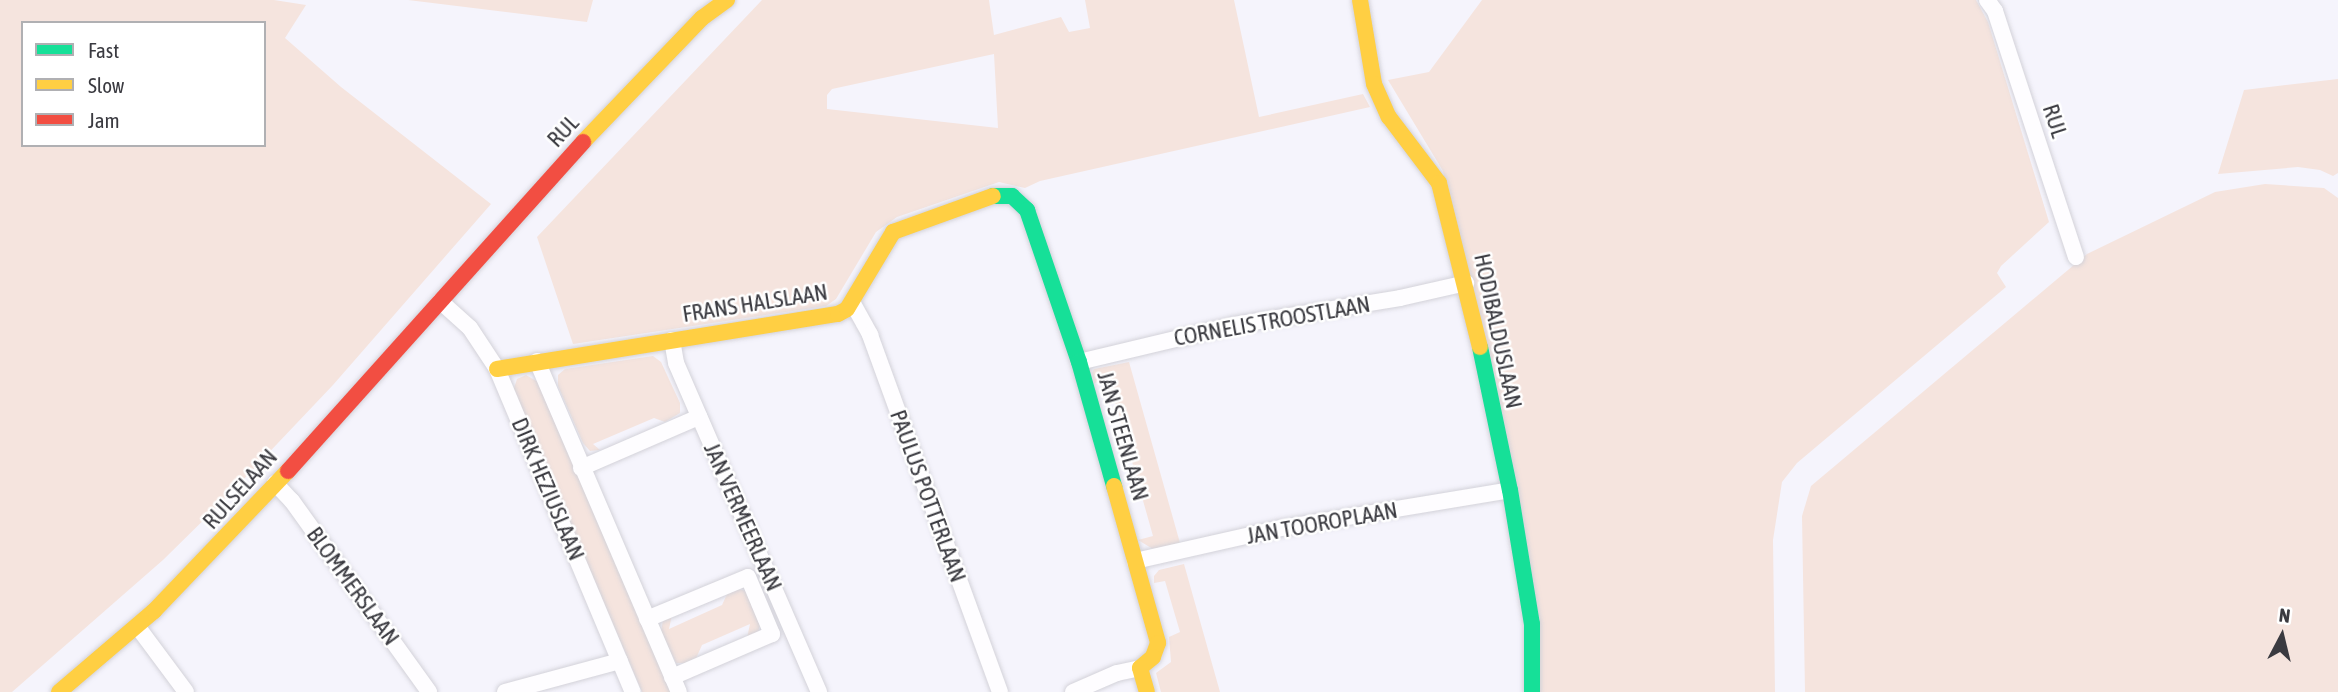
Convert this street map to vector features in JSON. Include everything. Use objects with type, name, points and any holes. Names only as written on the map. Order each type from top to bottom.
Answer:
[{"type":"street","name":"RUL","points":[[440,302],[591,134],[702,18],[727,0]]},
{"type":"street","name":"HODIBALDUSLAAN","points":[[1360,0],[1374,84],[1389,117],[1439,183],[1466,283],[1510,490],[1532,624],[1532,692]]},
{"type":"street","name":"RUL","points":[[1986,0],[1994,11],[2076,257]]},
{"type":"street","name":"FRANS HALSLAAN","points":[[497,369],[838,314],[852,302],[893,232],[993,196],[1013,195]]},
{"type":"street","name":"JAN STEENLAAN","points":[[1013,195],[1027,210],[1079,362],[1158,643],[1153,657],[1140,668]]},
{"type":"street","name":"CORNELIS TROOSTLAAN","points":[[1079,362],[1234,325],[1387,301],[1466,283]]},
{"type":"street","name":"DIRK HEZIUSLAAN","points":[[440,302],[470,328],[497,369],[633,692]]},
{"type":"street","name":"RULSELAAN","points":[[59,692],[137,626],[216,549],[440,302]]},
{"type":"street","name":"PAULUS POTTERLAAN","points":[[852,302],[870,335],[1000,692]]},
{"type":"street","name":"JAN VERMEERLAAN","points":[[672,340],[676,363],[819,692]]},
{"type":"street","name":"DIRK HEZIUSLAAN","points":[[537,361],[675,685],[772,634],[748,577],[647,619]]},
{"type":"street","name":"DIRK HEZIUSLAAN","points":[[581,468],[699,417]]},
{"type":"street","name":"BLOMMERSLAAN","points":[[275,483],[292,501],[429,692]]},
{"type":"street","name":"JAN TOOROPLAAN","points":[[1135,561],[1281,528],[1510,490]]},
{"type":"street","points":[[137,626],[186,692]]},
{"type":"street","points":[[505,692],[620,662]]},
{"type":"street","points":[[1073,692],[1117,673],[1140,668],[1147,692]]},
{"type":"shaded area","points":[[0,0],[274,0],[306,5],[285,38],[341,87],[491,204],[333,385],[224,500],[163,560],[12,692],[0,692]]},
{"type":"shaded area","points":[[408,0],[593,0],[587,22]]},
{"type":"shaded area","points":[[762,0],[989,0],[994,35],[1061,17],[1069,32],[1090,28],[1085,0],[1234,0],[1259,117],[1363,94],[1370,107],[1040,181],[1025,188],[999,182],[897,217],[876,232],[836,299],[826,306],[573,344],[537,237]],"holes":[[[994,54],[998,128],[827,109],[827,95],[832,89]]]},
{"type":"shaded area","points":[[1482,0],[1976,0],[1988,22],[2049,222],[2001,266],[1997,273],[2006,287],[1797,463],[1782,482],[1773,540],[1775,692],[1540,692],[1443,171],[1388,80],[1429,72]]},
{"type":"shaded area","points":[[2338,79],[2338,173],[2333,176],[2320,170],[2298,167],[2218,174],[2244,90]]},
{"type":"shaded area","points":[[2265,184],[2324,188],[2338,198],[2338,692],[1805,692],[1802,516],[1811,486],[2087,254],[2215,192]]},
{"type":"shaded area","points":[[653,356],[661,362],[680,403],[680,413],[665,422],[654,418],[593,444],[600,450],[590,451],[583,443],[558,386],[558,375],[565,369]]},
{"type":"shaded area","points":[[1129,362],[1180,543],[1153,549],[1138,540],[1153,536],[1109,380],[1094,383],[1092,373],[1094,369]]},
{"type":"shaded area","points":[[526,375],[538,382],[673,692],[642,692],[513,391],[517,379]]},
{"type":"shaded area","points":[[1184,564],[1220,692],[1161,692],[1156,673],[1171,662],[1169,637],[1180,632],[1165,581],[1154,583],[1154,576],[1159,570]]},
{"type":"shaded area","points":[[730,588],[748,591],[761,621],[758,632],[747,638],[750,624],[702,645],[694,663],[676,663],[661,632],[663,620],[672,615],[669,629],[722,605]]},
{"type":"traffic: fast","points":[[993,196],[1012,196],[1027,210],[1079,362],[1114,486]]},
{"type":"traffic: fast","points":[[1480,347],[1510,490],[1532,624],[1532,692]]},
{"type":"traffic: slow","points":[[583,142],[702,18],[727,0]]},
{"type":"traffic: slow","points":[[1360,0],[1374,84],[1389,117],[1439,183],[1480,347]]},
{"type":"traffic: slow","points":[[497,369],[838,314],[847,309],[893,232],[993,196]]},
{"type":"traffic: slow","points":[[59,692],[154,611],[288,471]]},
{"type":"traffic: slow","points":[[1114,486],[1158,643],[1153,657],[1140,668],[1147,692]]},
{"type":"traffic: jam","points":[[288,471],[583,142]]}]
